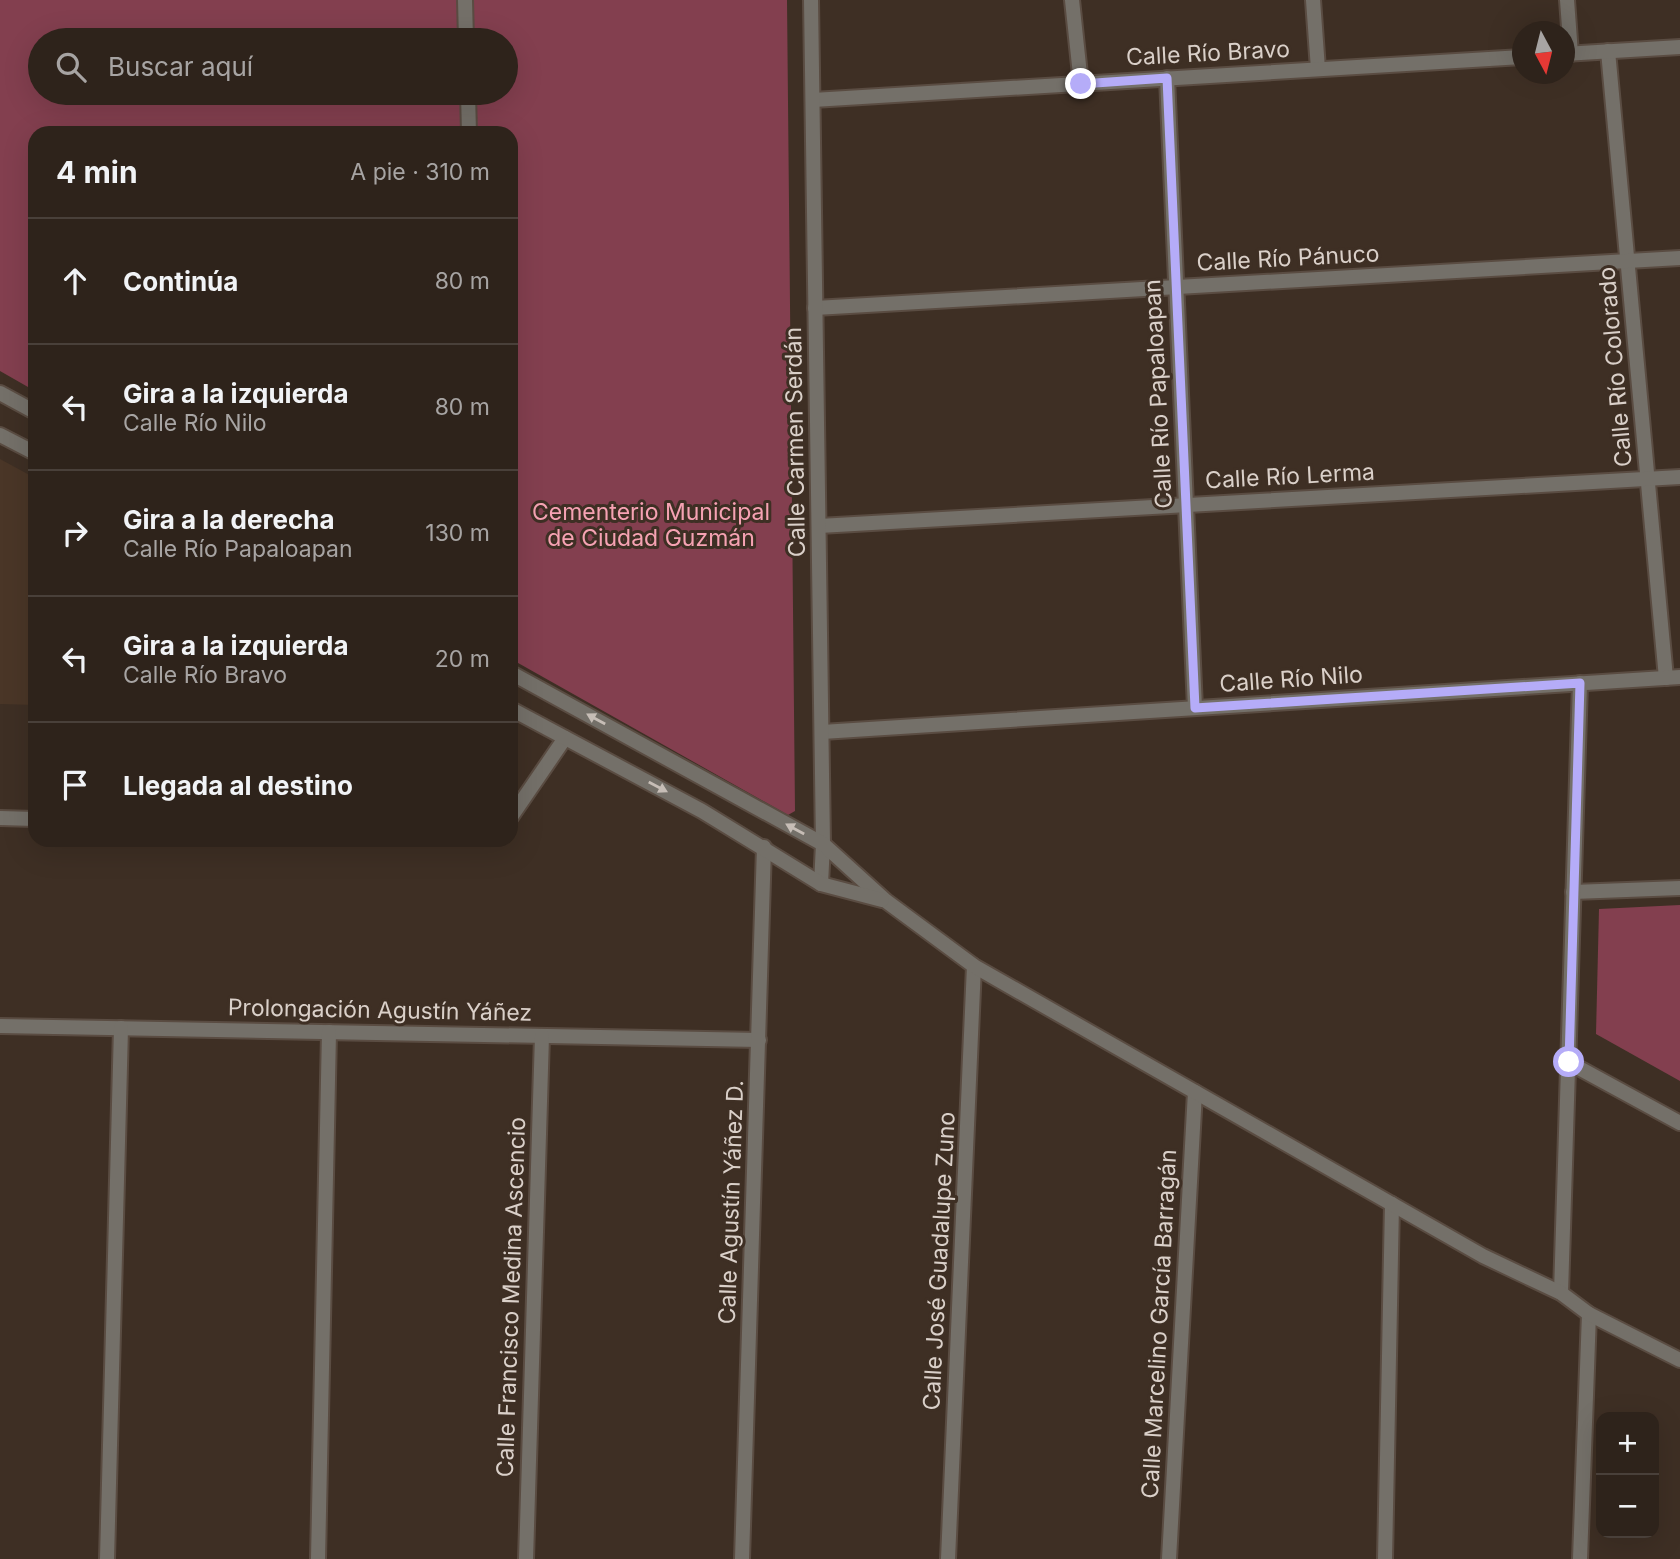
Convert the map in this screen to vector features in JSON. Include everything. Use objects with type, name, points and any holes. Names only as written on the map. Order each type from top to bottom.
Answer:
[{"type":"street","points":[[465,0],[466,28]]},
{"type":"street","name":"Calle Carmen Serdán","points":[[811,0],[822,732],[821,884]]},
{"type":"street","points":[[1072,0],[1081,84]]},
{"type":"street","points":[[1313,0],[1318,69]]},
{"type":"street","points":[[1567,0],[1567,21]]},
{"type":"street","points":[[1575,53],[1680,47]]},
{"type":"street","name":"Calle Río Colorado","points":[[1608,51],[1648,478],[1673,677]]},
{"type":"street","name":"Calle Río Bravo","points":[[813,100],[1512,58]]},
{"type":"street","name":"Calle Río Papaloapan","points":[[1167,78],[1195,708]]},
{"type":"street","points":[[468,105],[469,126]]},
{"type":"street","name":"Calle Río Pánuco","points":[[815,308],[1680,258]]},
{"type":"street","points":[[0,393],[28,408]]},
{"type":"street","points":[[0,435],[28,449]]},
{"type":"street","name":"Calle Río Lerma","points":[[819,526],[1680,477]]},
{"type":"street","points":[[518,677],[823,844],[886,901],[974,966],[1483,1256],[1561,1293],[1589,1314],[1680,1360]]},
{"type":"street","name":"Calle Río Nilo","points":[[822,732],[1673,677]]},
{"type":"street","points":[[1561,1293],[1580,683]]},
{"type":"street","points":[[518,713],[764,847],[821,884],[886,901]]},
{"type":"street","points":[[518,807],[565,738]]},
{"type":"street","points":[[0,818],[28,819]]},
{"type":"street","name":"Calle Agustín Yáñez D.","points":[[742,1559],[764,847]]},
{"type":"street","points":[[1573,892],[1680,888]]},
{"type":"street","name":"Calle José Guadalupe Zuno","points":[[948,1559],[974,966]]},
{"type":"street","name":"Prolongación Agustín Yáñez","points":[[0,1026],[758,1040]]},
{"type":"street","points":[[107,1559],[121,1028]]},
{"type":"street","points":[[318,1559],[329,1032]]},
{"type":"street","name":"Calle Francisco Medina Ascencio","points":[[526,1559],[542,1036]]},
{"type":"street","points":[[1569,1062],[1680,1123]]},
{"type":"street","name":"Calle Marcelino García Barragán","points":[[1169,1559],[1195,1092]]},
{"type":"street","points":[[1385,1559],[1392,1204]]},
{"type":"street","points":[[1580,1559],[1589,1314]]},
{"type":"shaded area","points":[[0,459],[28,474],[28,705],[0,704]]},
{"type":"green space","name":"Cementerio Municipal de Ciudad Guzmán","points":[[0,0],[787,0],[795,811],[788,815],[518,663],[518,126],[28,126],[28,387],[0,371]]},
{"type":"green space","points":[[1680,905],[1680,1081],[1596,1034],[1599,909]]},
{"type":"route","points":[[1081,84],[1167,78],[1195,708],[1580,683],[1569,1062]]}]
